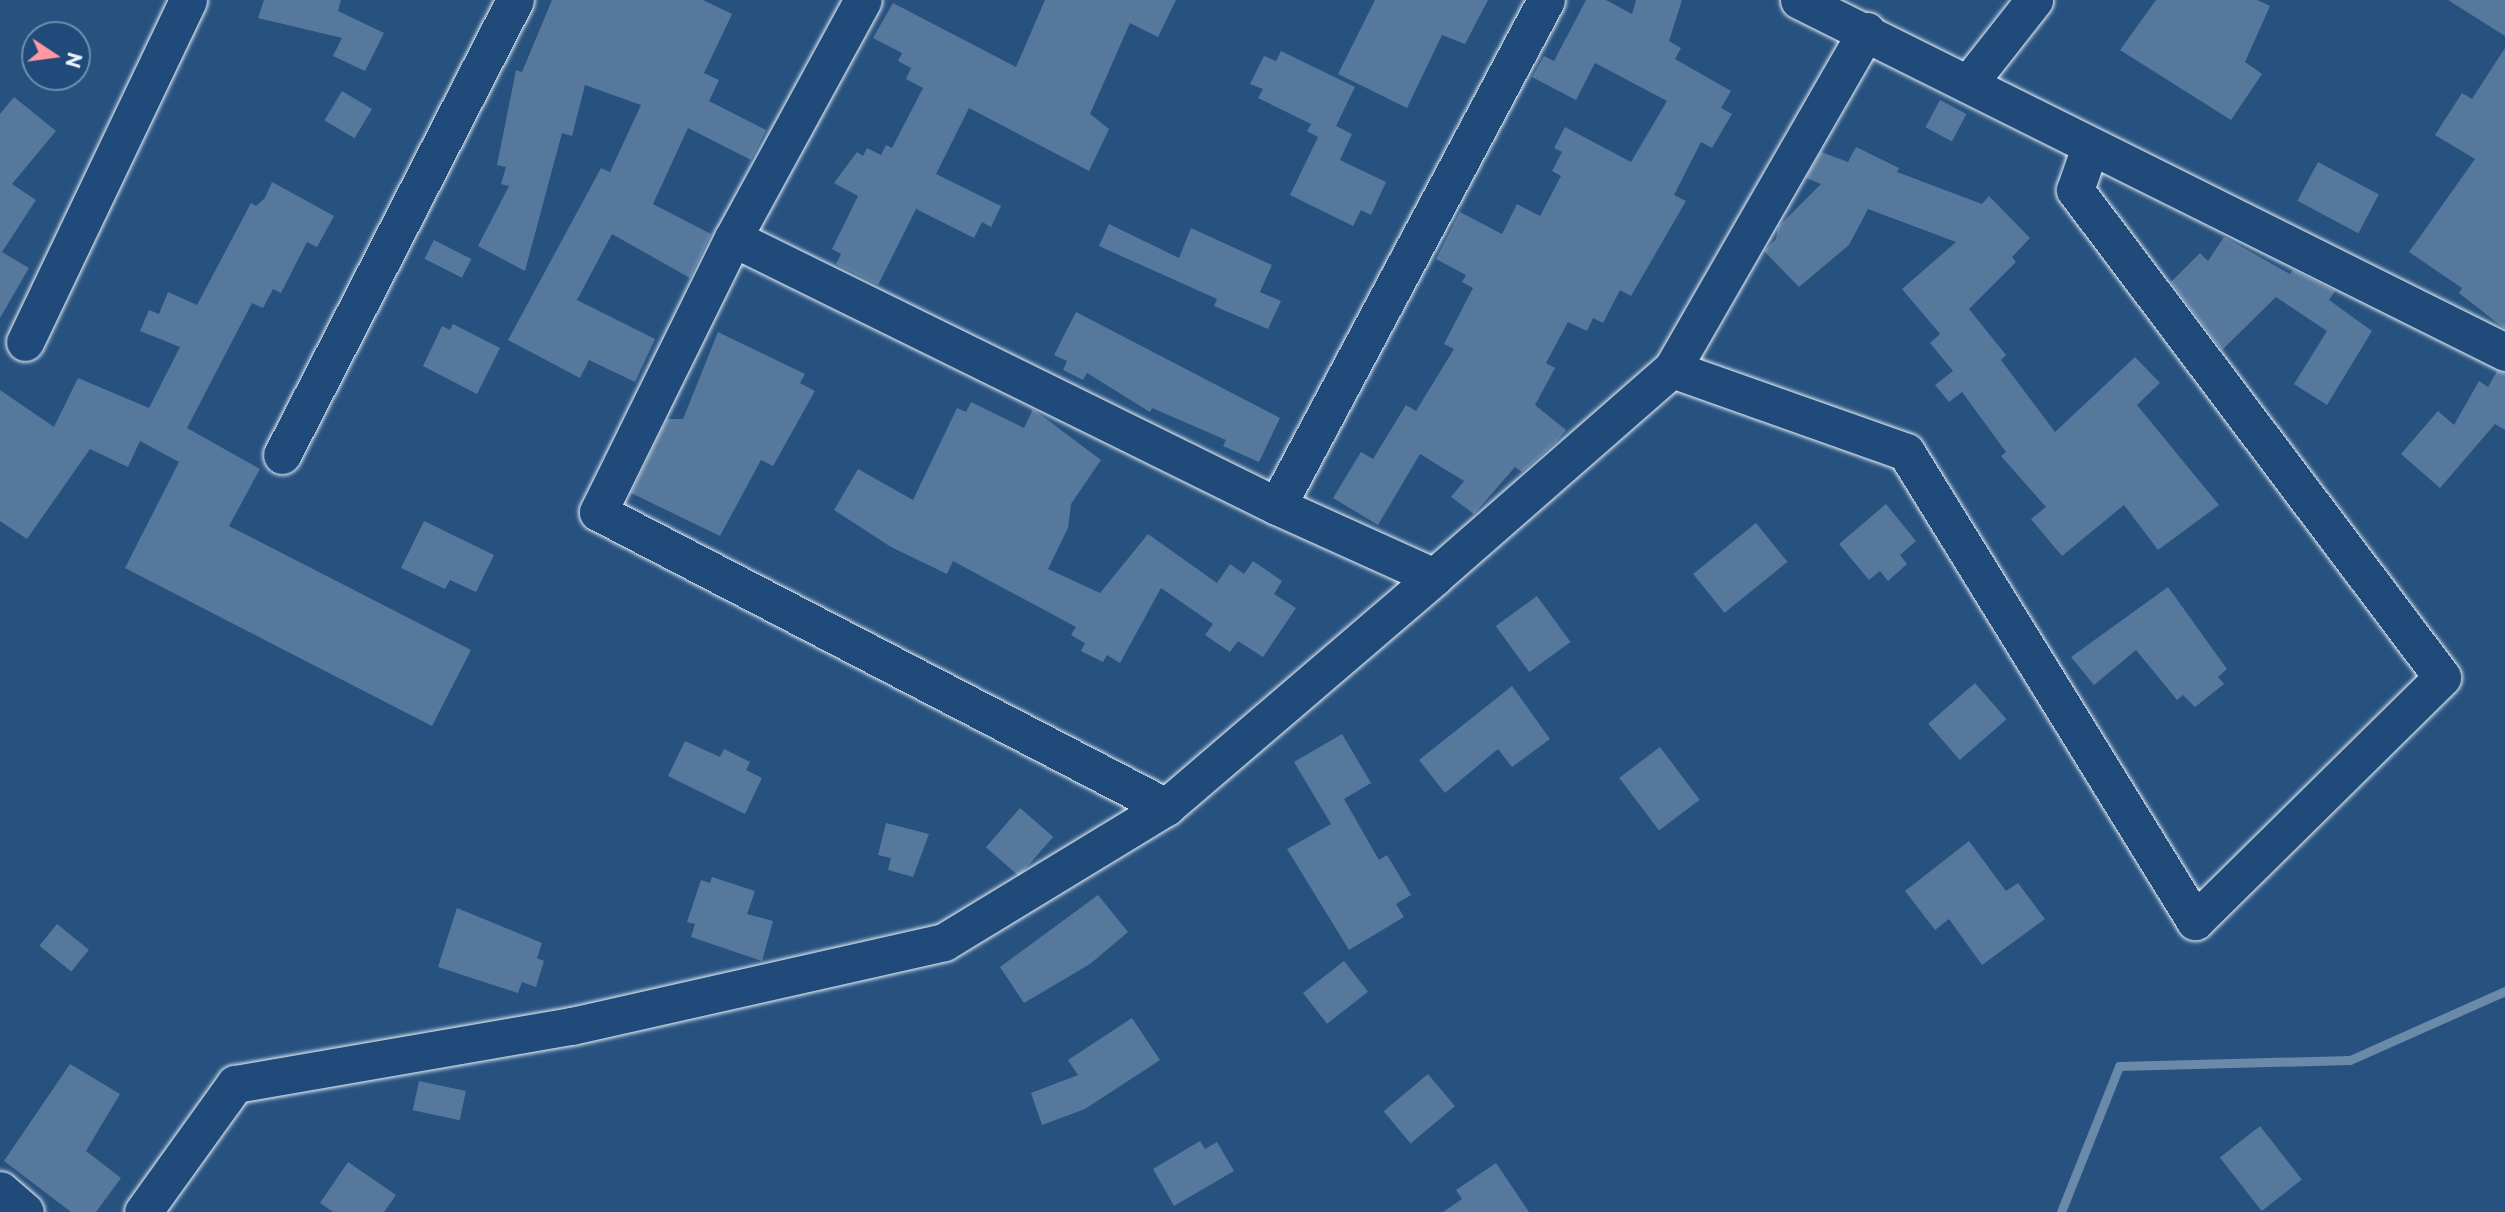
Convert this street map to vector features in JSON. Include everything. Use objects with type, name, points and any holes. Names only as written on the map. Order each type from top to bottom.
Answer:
[{"type":"street","points":[[25,342],[188,0]]},
{"type":"street","points":[[282,455],[515,0]]},
{"type":"street","points":[[863,0],[733,238],[598,512],[1166,807]]},
{"type":"street","points":[[1277,506],[1546,0]]},
{"type":"street","points":[[1799,0],[1866,31],[2090,147],[2505,352]]},
{"type":"street","points":[[1968,83],[2034,0]]},
{"type":"street","points":[[143,1212],[234,1084],[572,1026],[944,942],[1166,807],[1672,369],[1866,31]]},
{"type":"street","points":[[1672,369],[1906,452],[2195,921],[2442,677],[2075,190],[2090,147]]},
{"type":"street","points":[[733,238],[1277,506],[1434,577]]},
{"type":"street","points":[[0,1190],[25,1212]]},
{"type":"building","points":[[264,0],[341,0],[338,11],[384,33],[365,71],[333,56],[342,38],[258,18]]},
{"type":"building","points":[[552,0],[703,0],[732,14],[704,73],[719,80],[709,101],[766,130],[751,160],[688,128],[653,204],[711,234],[690,278],[612,234],[577,300],[655,339],[635,382],[589,360],[580,378],[508,340],[601,168],[610,172],[641,105],[585,85],[572,136],[562,133],[525,271],[478,246],[509,186],[501,184],[506,167],[497,165],[516,70],[522,72]]},
{"type":"building","points":[[1045,0],[1176,0],[1158,37],[1130,23],[1090,114],[1109,129],[1089,171],[969,108],[936,174],[1001,206],[991,227],[982,222],[974,238],[916,209],[878,285],[836,264],[841,254],[832,249],[858,196],[834,183],[857,152],[863,156],[867,148],[881,155],[886,145],[892,148],[923,88],[906,79],[911,68],[898,61],[902,53],[873,38],[893,3],[1016,67]]},
{"type":"building","points":[[1375,0],[1488,0],[1465,44],[1442,35],[1407,108],[1338,74]]},
{"type":"building","points":[[1586,0],[1606,0],[1632,14],[1636,0],[1682,0],[1669,41],[1681,48],[1675,59],[1731,91],[1721,108],[1732,114],[1712,148],[1701,142],[1674,195],[1686,201],[1631,296],[1620,290],[1603,323],[1593,318],[1587,331],[1568,322],[1546,363],[1555,368],[1535,405],[1566,430],[1557,441],[1522,472],[1515,467],[1474,514],[1451,497],[1464,481],[1420,454],[1378,525],[1333,498],[1361,452],[1373,459],[1406,405],[1416,411],[1454,349],[1444,344],[1473,288],[1462,282],[1466,275],[1436,259],[1460,212],[1502,234],[1517,204],[1540,216],[1561,176],[1552,171],[1562,152],[1554,148],[1565,127],[1631,162],[1667,101],[1595,63],[1576,100],[1532,77],[1544,56],[1554,61]]},
{"type":"building","points":[[2156,0],[2257,0],[2270,6],[2245,62],[2262,74],[2231,120],[2120,50]]},
{"type":"building","points":[[2448,0],[2505,0],[2505,36]]},
{"type":"building","points":[[2505,48],[2505,329],[2459,293],[2462,288],[2409,252],[2475,159],[2435,135],[2462,93],[2472,99]]},
{"type":"building","points":[[1281,51],[1355,87],[1336,126],[1352,134],[1340,160],[1386,182],[1371,215],[1361,210],[1353,226],[1290,195],[1318,137],[1307,131],[1311,124],[1258,98],[1263,89],[1250,84],[1264,56],[1276,61]]},
{"type":"building","points":[[342,91],[372,109],[354,138],[324,120]]},
{"type":"building","points":[[14,97],[56,131],[12,184],[36,200],[2,252],[29,268],[0,318],[0,114]]},
{"type":"building","points":[[1940,100],[1966,114],[1952,141],[1925,127]]},
{"type":"building","points":[[1856,147],[1899,168],[1897,172],[1982,204],[1989,196],[2030,238],[2012,257],[2016,262],[1969,309],[2006,355],[2001,360],[2055,432],[2135,357],[2160,383],[2137,405],[2219,505],[2158,550],[2124,505],[2062,556],[2031,519],[2046,507],[2001,456],[2006,452],[1962,392],[1949,402],[1935,385],[1953,371],[1930,343],[1940,334],[1902,289],[1956,242],[1868,209],[1849,245],[1799,287],[1764,251],[1776,239],[1778,227],[1821,184],[1806,178],[1821,152],[1848,162]]},
{"type":"building","points":[[2318,162],[2379,194],[2358,233],[2297,201]]},
{"type":"building","points":[[272,182],[334,216],[317,247],[307,242],[281,293],[273,289],[263,308],[252,303],[187,428],[260,469],[229,526],[471,650],[432,726],[125,568],[179,462],[140,441],[128,467],[90,449],[27,539],[0,521],[0,390],[54,427],[78,378],[149,408],[180,347],[140,331],[149,310],[159,314],[168,292],[197,305],[251,203],[256,206],[265,198]]},
{"type":"building","points":[[1109,224],[1179,258],[1191,228],[1272,265],[1260,292],[1281,301],[1268,329],[1214,306],[1217,299],[1099,246]]},
{"type":"building","points":[[2224,237],[2290,274],[2293,270],[2335,291],[2329,300],[2372,331],[2327,405],[2294,384],[2327,331],[2276,297],[2222,350],[2171,282],[2200,253],[2208,261]]},
{"type":"building","points":[[434,240],[471,259],[462,278],[424,259]]},
{"type":"building","points":[[1076,312],[1280,418],[1259,462],[1223,446],[1226,440],[1152,408],[1150,412],[1087,373],[1083,380],[1063,370],[1067,361],[1054,355]]},
{"type":"building","points":[[453,324],[500,348],[477,394],[423,366],[442,326],[450,330]]},
{"type":"building","points":[[718,332],[805,374],[800,383],[815,391],[773,466],[761,460],[720,536],[631,493],[667,419],[683,419]]},
{"type":"building","points":[[2497,371],[2505,373],[2505,430],[2495,424],[2440,488],[2401,454],[2438,411],[2454,425],[2479,381],[2488,387]]},
{"type":"building","points":[[971,402],[1024,428],[1033,409],[1101,460],[1071,504],[1068,528],[1048,569],[1100,593],[1148,534],[1217,583],[1230,564],[1244,574],[1253,561],[1282,581],[1274,594],[1296,608],[1263,657],[1238,641],[1230,652],[1205,635],[1213,624],[1161,588],[1120,663],[1107,655],[1103,662],[1081,651],[1085,643],[1071,635],[1076,627],[953,561],[947,574],[891,547],[834,510],[858,469],[913,500],[957,408],[966,412]]},
{"type":"building","points":[[1886,504],[1916,541],[1900,555],[1907,564],[1888,581],[1880,571],[1869,580],[1839,544]]},
{"type":"building","points":[[424,521],[494,555],[476,592],[450,580],[445,589],[401,568]]},
{"type":"building","points":[[1756,523],[1787,562],[1725,613],[1693,574]]},
{"type":"building","points":[[2168,587],[2227,669],[2218,677],[2224,684],[2195,707],[2183,695],[2177,700],[2136,650],[2094,685],[2071,657]]},
{"type":"building","points":[[1537,596],[1571,642],[1529,672],[1496,626]]},
{"type":"building","points":[[1975,683],[2006,719],[1960,760],[1928,724]]},
{"type":"building","points":[[1512,686],[1550,739],[1512,767],[1498,749],[1445,793],[1419,760]]},
{"type":"building","points":[[1342,734],[1371,783],[1344,799],[1379,860],[1387,855],[1411,895],[1396,904],[1404,917],[1349,950],[1287,849],[1331,824],[1294,762]]},
{"type":"building","points":[[685,741],[720,757],[724,749],[750,762],[746,770],[762,778],[745,814],[668,776]]},
{"type":"building","points":[[1660,747],[1700,800],[1659,830],[1619,778]]},
{"type":"building","points":[[1020,808],[1053,837],[1019,876],[986,847]]},
{"type":"building","points":[[886,823],[929,834],[913,877],[888,870],[891,858],[878,855]]},
{"type":"building","points":[[1969,841],[2006,891],[2018,883],[2045,919],[1982,965],[1949,919],[1935,930],[1905,891]]},
{"type":"building","points":[[712,877],[755,891],[747,914],[773,921],[762,961],[691,937],[695,924],[687,922],[701,880],[710,883]]},
{"type":"building","points":[[1098,895],[1128,932],[1090,964],[1024,1003],[1000,967]]},
{"type":"building","points":[[457,908],[542,943],[537,958],[544,961],[536,987],[522,982],[518,993],[438,967]]},
{"type":"building","points":[[57,924],[89,950],[71,972],[39,946]]},
{"type":"building","points":[[1344,961],[1368,992],[1327,1024],[1303,993]]},
{"type":"building","points":[[1132,1018],[1160,1060],[1085,1109],[1042,1125],[1031,1093],[1078,1075],[1068,1060]]},
{"type":"building","points":[[70,1064],[120,1094],[86,1151],[121,1178],[96,1212],[71,1212],[4,1161]]},
{"type":"building","points":[[1428,1074],[1455,1106],[1411,1143],[1384,1111]]},
{"type":"building","points":[[419,1081],[466,1091],[460,1120],[413,1110]]},
{"type":"building","points":[[2260,1126],[2302,1180],[2262,1211],[2220,1157]]},
{"type":"building","points":[[1200,1141],[1205,1149],[1217,1142],[1234,1171],[1174,1206],[1153,1169]]},
{"type":"building","points":[[348,1162],[396,1195],[384,1212],[333,1212],[320,1203]]},
{"type":"building","points":[[1496,1163],[1529,1212],[1443,1212],[1462,1199],[1456,1190]]},
{"type":"waterway","points":[[2061,1212],[2119,1066],[2350,1060],[2505,991]]}]
